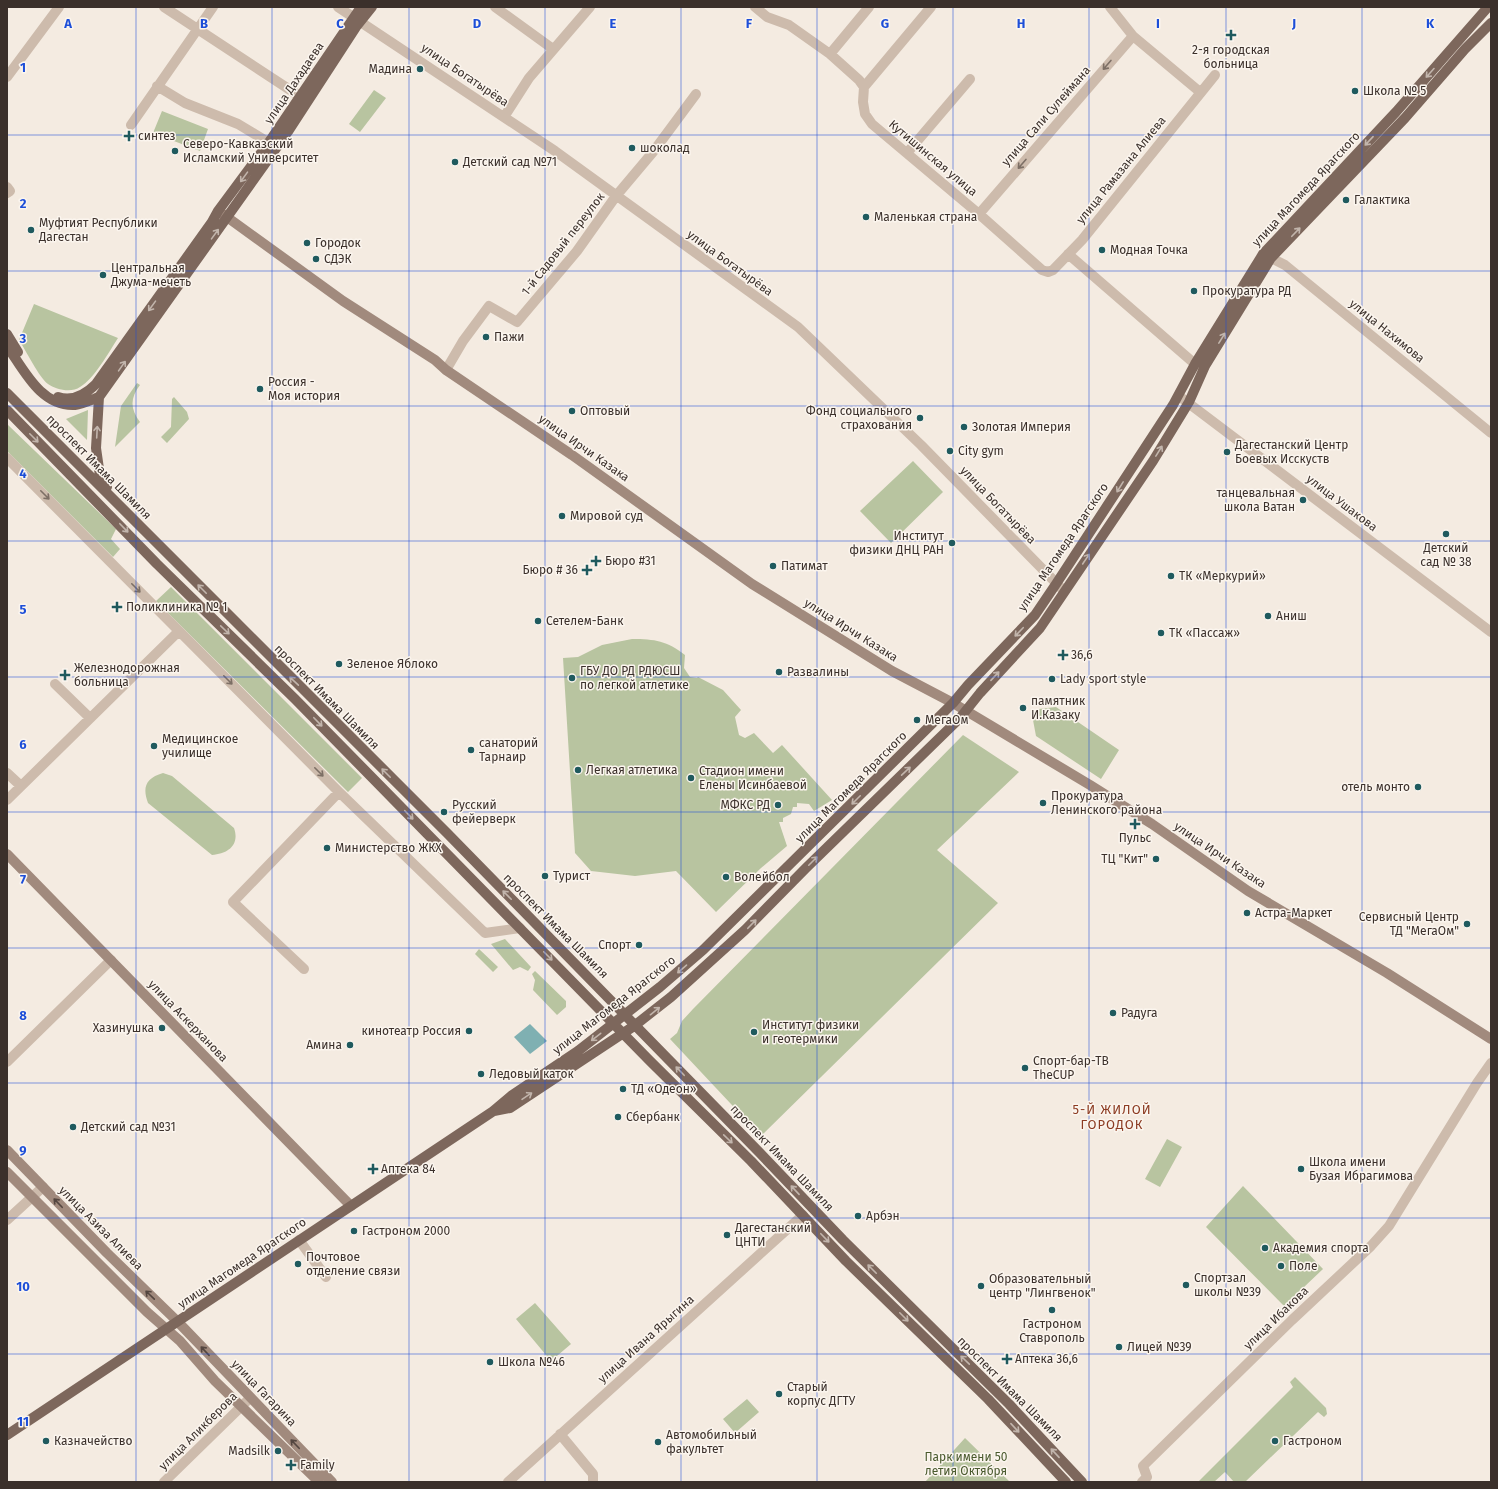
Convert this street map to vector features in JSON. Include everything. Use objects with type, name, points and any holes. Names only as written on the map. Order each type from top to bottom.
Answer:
[{"type":"main road","name":"улица Дахадаева","points":[[358,19],[362,7]]},
{"type":"main road","name":"улица Дахадаева","points":[[99,397],[222,213],[272,145],[358,19],[372,7]]},
{"type":"main road","name":"улица Магомеда Ярагского","points":[[492,1112],[510,1108],[634,1026],[671,998],[745,930],[863,812],[931,748],[966,711],[980,693],[1040,628],[1060,588],[1267,256],[1456,44],[1485,8]]},
{"type":"main road","name":"улица Магомеда Ярагского","points":[[1267,256],[1405,118],[1465,49],[1491,23]]},
{"type":"main road","name":"улица Дахадаева","points":[[7,334],[40,385],[49,394],[63,398],[77,397],[88,392],[101,377],[212,222],[222,213]]},
{"type":"main road","name":"улица Ирчи Казака","points":[[222,213],[343,301],[435,360],[446,370],[572,455],[752,584],[892,671],[953,703],[1090,785],[1152,824],[1248,891],[1387,973],[1491,1039]]},
{"type":"main road","points":[[7,346],[36,388],[44,396],[61,404],[76,405],[99,397],[96,448],[100,476],[121,507]]},
{"type":"main road","name":"улица Магомеда Ярагского","points":[[7,1435],[167,1330],[299,1240],[492,1112],[511,1096],[578,1051],[660,988],[703,950],[953,703],[1060,588],[1153,462],[1189,402],[1200,365]]},
{"type":"main road","name":"проспект Имама Шамиля","points":[[7,393],[327,715],[447,833],[634,1026],[759,1152],[842,1240],[995,1390],[1082,1482]]},
{"type":"main road","name":"проспект Имама Шамиля","points":[[7,410],[157,564],[295,699],[803,1215],[846,1261],[988,1399],[1066,1482]]},
{"type":"main road","name":"улица Аскерханова","points":[[7,854],[351,1206]]},
{"type":"main road","name":"улица Азиза Алиева","points":[[7,1150],[107,1253],[178,1322]]},
{"type":"main road","points":[[9,1173],[97,1263],[167,1330]]},
{"type":"main road","name":"улица Гагарина","points":[[178,1322],[332,1482]]},
{"type":"main road","name":"улица Гагарина","points":[[167,1330],[313,1480]]},
{"type":"main road","points":[[988,1399],[995,1390]]},
{"type":"street","points":[[7,77],[59,7]]},
{"type":"street","points":[[164,7],[303,99]]},
{"type":"street","points":[[131,126],[157,86],[213,7]]},
{"type":"street","name":"улица Богатырёва","points":[[338,7],[555,151],[798,327],[921,445],[1060,588]]},
{"type":"street","points":[[495,7],[553,49]]},
{"type":"street","points":[[504,117],[529,78],[590,7]]},
{"type":"street","points":[[755,7],[767,17],[788,25],[830,54],[859,80],[864,87],[931,7]]},
{"type":"street","points":[[830,54],[869,7]]},
{"type":"street","points":[[1110,7],[1133,36],[1200,92]]},
{"type":"street","name":"улица Сали Сулеймана","points":[[979,214],[1133,36]]},
{"type":"street","name":"улица Рамазана Алиева","points":[[1042,270],[1048,272],[1053,270],[1082,240],[1215,75]]},
{"type":"street","points":[[906,153],[970,79]]},
{"type":"street","points":[[157,86],[184,103],[238,124],[272,145]]},
{"type":"street","name":"Кутишинская улица","points":[[864,87],[863,102],[865,114],[872,124],[979,214],[1042,270]]},
{"type":"street","name":"1-й Садовый переулок","points":[[446,370],[464,341],[490,306],[518,322],[576,251],[616,196],[653,152],[696,94]]},
{"type":"street","points":[[7,188],[10,191],[7,193]]},
{"type":"street","points":[[1068,254],[1200,365]]},
{"type":"street","name":"улица Нахимова","points":[[1267,256],[1285,265],[1491,433]]},
{"type":"street","name":"улица Ушакова","points":[[1179,396],[1189,402],[1290,481],[1491,632]]},
{"type":"street","points":[[7,458],[339,792],[485,933],[520,928]]},
{"type":"street","points":[[7,800],[179,631]]},
{"type":"street","points":[[55,684],[90,718]]},
{"type":"street","points":[[7,773],[21,786]]},
{"type":"street","points":[[304,969],[233,902],[339,792]]},
{"type":"street","points":[[7,1062],[111,960]]},
{"type":"street","name":"улица Ибакова","points":[[1142,1482],[1147,1477],[1143,1466],[1292,1320],[1371,1246],[1389,1226],[1477,1083],[1491,1063]]},
{"type":"street","points":[[7,1220],[42,1187]]},
{"type":"street","name":"улица Ивана Ярыгина","points":[[508,1482],[803,1215]]},
{"type":"street","points":[[299,1240],[326,1277]]},
{"type":"street","name":"улица Аликберова","points":[[164,1482],[250,1398]]},
{"type":"street","points":[[560,1434],[593,1474],[593,1482]]},
{"type":"green space","points":[[374,90],[386,98],[360,132],[349,124]]},
{"type":"green space","points":[[162,111],[208,129],[200,151],[153,133]]},
{"type":"green space","points":[[34,304],[118,338],[96,372],[77,389],[64,390],[55,388],[48,384],[37,370],[19,340]]},
{"type":"green space","points":[[137,383],[140,385],[134,394],[132,404],[134,413],[140,422],[115,447],[121,406]]},
{"type":"green space","points":[[174,397],[187,412],[189,419],[167,443],[161,437],[171,427],[172,399]]},
{"type":"green space","points":[[88,410],[87,440],[66,419]]},
{"type":"green space","points":[[7,424],[116,529],[111,539],[120,549],[113,557],[7,451]]},
{"type":"green space","points":[[913,461],[943,492],[891,543],[860,511]]},
{"type":"green space","points":[[171,587],[362,778],[348,792],[156,601]]},
{"type":"green space","name":"Стадион имени Елены Исинбаевой","points":[[632,639],[654,640],[666,644],[685,655],[684,668],[690,677],[698,677],[723,690],[741,710],[735,717],[739,735],[745,738],[754,733],[773,753],[782,745],[832,800],[814,811],[809,804],[797,803],[797,807],[793,807],[791,814],[783,818],[783,822],[779,822],[787,846],[761,868],[716,912],[676,871],[635,876],[591,871],[575,853],[563,658],[578,657],[602,645]]},
{"type":"green space","points":[[1056,707],[1119,750],[1101,779],[1036,736],[1033,720],[1039,709]]},
{"type":"green space","points":[[963,735],[1019,772],[937,850],[998,903],[761,1136],[670,1039],[677,1033],[682,1021],[693,1009]]},
{"type":"green space","points":[[163,773],[172,776],[234,828],[235,839],[231,848],[223,853],[212,855],[148,803],[145,792],[149,780]]},
{"type":"green space","points":[[505,939],[531,967],[528,971],[520,967],[513,970],[491,944]]},
{"type":"green space","points":[[479,949],[498,967],[493,972],[475,954]]},
{"type":"green space","points":[[535,971],[566,1001],[566,1007],[557,1015],[533,990],[535,980],[532,974]]},
{"type":"green space","points":[[1167,1139],[1182,1147],[1160,1187],[1145,1179]]},
{"type":"green space","name":"Академия спорта","points":[[1243,1186],[1323,1269],[1284,1306],[1206,1227]]},
{"type":"green space","points":[[535,1303],[571,1344],[551,1361],[516,1319]]},
{"type":"green space","points":[[1295,1377],[1326,1408],[1327,1414],[1324,1417],[1318,1412],[1245,1482],[1234,1482],[1225,1472],[1214,1482],[1198,1482],[1293,1387],[1290,1382]]},
{"type":"green space","points":[[747,1399],[759,1412],[735,1433],[723,1419]]},
{"type":"green space","name":"Парк имени 50 летия Октября","points":[[965,1438],[1010,1482],[925,1482]]},
{"type":"water","points":[[530,1024],[547,1041],[530,1054],[514,1037]]},
{"type":"place","name":"2-я городская больница","points":[[1231,35]]},
{"type":"place","name":"Мадина","points":[[420,69]]},
{"type":"place","name":"Школа № 5","points":[[1355,91]]},
{"type":"place","name":"синтез","points":[[129,136]]},
{"type":"place","name":"шоколад","points":[[632,148]]},
{"type":"place","name":"Северо-Кавказский Исламский Университет","points":[[175,151]]},
{"type":"place","name":"Детский сад №71","points":[[455,162]]},
{"type":"place","name":"Галактика","points":[[1346,200]]},
{"type":"place","name":"Маленькая страна","points":[[866,217]]},
{"type":"place","name":"Муфтият Республики Дагестан","points":[[31,230]]},
{"type":"place","name":"Городок","points":[[307,243]]},
{"type":"place","name":"Модная Точка","points":[[1102,250]]},
{"type":"place","name":"СДЭК","points":[[316,259]]},
{"type":"place","name":"Центральная Джума-мечеть","points":[[103,275]]},
{"type":"place","name":"Прокуратура РД","points":[[1194,291]]},
{"type":"place","name":"Пажи","points":[[486,337]]},
{"type":"place","name":"Россия - Моя история","points":[[260,389]]},
{"type":"place","name":"Оптовый","points":[[572,411]]},
{"type":"place","name":"Фонд социального страхования","points":[[920,418]]},
{"type":"place","name":"Золотая Империя","points":[[964,427]]},
{"type":"place","name":"City gym","points":[[950,451]]},
{"type":"place","name":"Дагестанский Центр Боевых Исскуств","points":[[1227,452]]},
{"type":"place","name":"танцевальная школа Ватан","points":[[1303,500]]},
{"type":"place","name":"Мировой суд","points":[[562,516]]},
{"type":"place","name":"Детский сад № 38","points":[[1446,534]]},
{"type":"place","name":"Институт физики ДНЦ РАН","points":[[952,543]]},
{"type":"place","name":"Бюро #31","points":[[596,561]]},
{"type":"place","name":"Патимат","points":[[773,566]]},
{"type":"place","name":"Бюро # 36","points":[[587,570]]},
{"type":"place","name":"ТК «Меркурий»","points":[[1171,576]]},
{"type":"place","name":"Поликлиника № 1","points":[[117,607]]},
{"type":"place","name":"Аниш","points":[[1268,616]]},
{"type":"place","name":"Сетелем-Банк","points":[[538,621]]},
{"type":"place","name":"ТК «Пассаж»","points":[[1161,633]]},
{"type":"place","name":"36,6","points":[[1063,655]]},
{"type":"place","name":"Зеленое Яблоко","points":[[339,664]]},
{"type":"place","name":"Развалины","points":[[779,672]]},
{"type":"place","name":"Железнодорожная больница","points":[[65,675]]},
{"type":"place","name":"ГБУ ДО РД РДЮСШ по легкой атлетике","points":[[572,678]]},
{"type":"place","name":"Lady sport style","points":[[1052,679]]},
{"type":"place","name":"памятник И.Казаку","points":[[1023,708]]},
{"type":"place","name":"МегаОм","points":[[917,720]]},
{"type":"place","name":"Медицинское училище","points":[[154,746]]},
{"type":"place","name":"санаторий Тарнаир","points":[[471,750]]},
{"type":"place","name":"Легкая атлетика","points":[[578,770]]},
{"type":"place","name":"Стадион имени Елены Исинбаевой","points":[[691,778]]},
{"type":"place","name":"отель монто","points":[[1418,787]]},
{"type":"place","name":"Прокуратура Ленинского района","points":[[1043,803]]},
{"type":"place","name":"МФКС РД","points":[[778,805]]},
{"type":"place","name":"Русский фейерверк","points":[[444,812]]},
{"type":"place","name":"Пульс","points":[[1135,824]]},
{"type":"place","name":"Министерство ЖКХ","points":[[327,848]]},
{"type":"place","name":"ТЦ \"Кит\"","points":[[1156,859]]},
{"type":"place","name":"Турист","points":[[545,876]]},
{"type":"place","name":"Волейбол","points":[[726,877]]},
{"type":"place","name":"Астра-Маркет","points":[[1247,913]]},
{"type":"place","name":"Сервисный Центр ТД \"МегаОм\"","points":[[1467,924]]},
{"type":"place","name":"Спорт","points":[[639,945]]},
{"type":"place","name":"Радуга","points":[[1113,1013]]},
{"type":"place","name":"Хазинушка","points":[[162,1028]]},
{"type":"place","name":"кинотеатр Россия","points":[[469,1031]]},
{"type":"place","name":"Институт физики и геотермики","points":[[754,1032]]},
{"type":"place","name":"Амина","points":[[350,1045]]},
{"type":"place","name":"Спорт-бар-ТВ TheCUP","points":[[1025,1068]]},
{"type":"place","name":"Ледовый каток","points":[[481,1074]]},
{"type":"place","name":"ТД «Одеон»","points":[[623,1089]]},
{"type":"place","name":"Сбербанк","points":[[618,1117]]},
{"type":"place","name":"Детский сад №31","points":[[73,1127]]},
{"type":"place","name":"Аптека 84","points":[[373,1169]]},
{"type":"place","name":"Школа имени Бузая Ибрагимова","points":[[1301,1169]]},
{"type":"place","name":"Арбэн","points":[[858,1216]]},
{"type":"place","name":"Гастроном 2000","points":[[354,1231]]},
{"type":"place","name":"Дагестанский ЦНТИ","points":[[727,1235]]},
{"type":"place","name":"Академия спорта","points":[[1265,1248]]},
{"type":"place","name":"Почтовое отделение связи","points":[[298,1264]]},
{"type":"place","name":"Поле","points":[[1281,1266]]},
{"type":"place","name":"Спортзал школы №39","points":[[1186,1285]]},
{"type":"place","name":"Образовательный центр \"Лингвенок\"","points":[[981,1286]]},
{"type":"place","name":"Гастроном Ставрополь","points":[[1052,1310]]},
{"type":"place","name":"Лицей №39","points":[[1119,1347]]},
{"type":"place","name":"Аптека 36,6","points":[[1007,1359]]},
{"type":"place","name":"Школа №46","points":[[490,1362]]},
{"type":"place","name":"Старый корпус ДГТУ","points":[[779,1394]]},
{"type":"place","name":"Казначейство","points":[[46,1441]]},
{"type":"place","name":"Гастроном","points":[[1275,1441]]},
{"type":"place","name":"Автомобильный факультет","points":[[658,1442]]},
{"type":"place","name":"Madsilk","points":[[278,1451]]},
{"type":"place","name":"Family","points":[[291,1465]]},
{"type":"district","name":"5-Й ЖИЛОЙ ГОРОДОК","points":[[1112,1116]]}]
